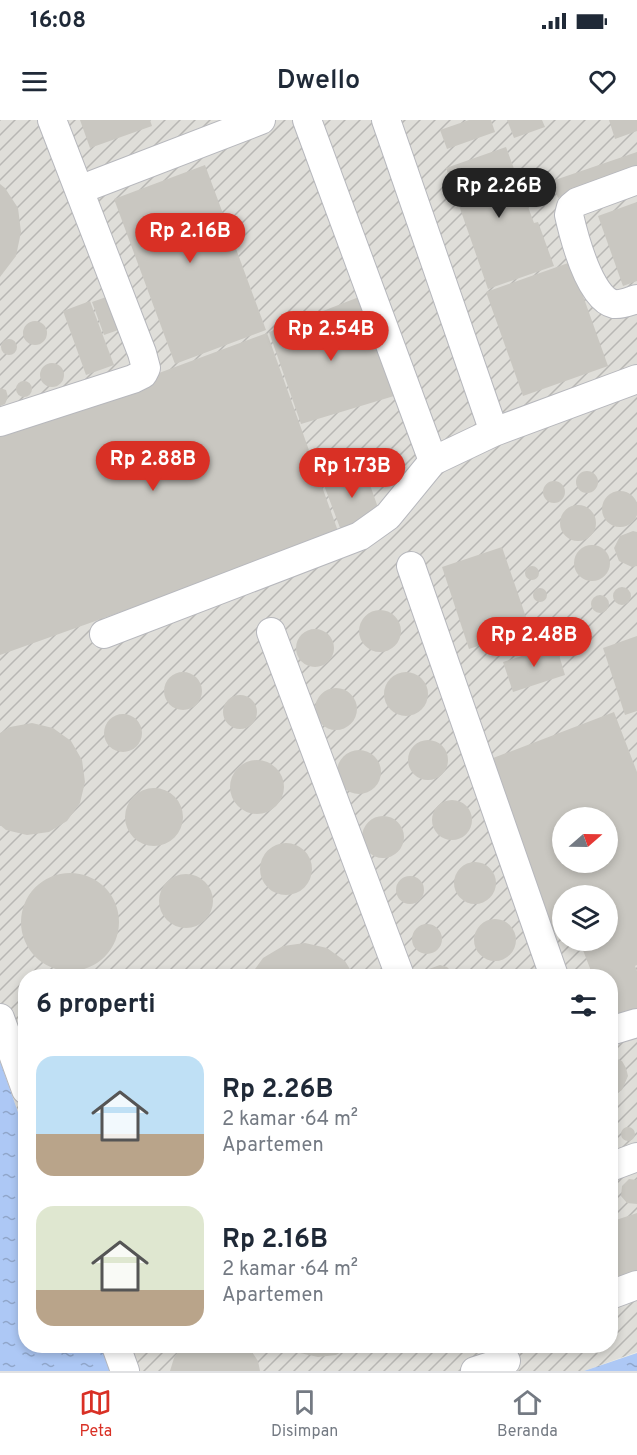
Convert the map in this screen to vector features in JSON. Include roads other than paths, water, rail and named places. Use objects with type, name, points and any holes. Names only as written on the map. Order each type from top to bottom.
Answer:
[{"type":"lane","points":[[0,422],[133,379],[143,374],[146,368],[52,120]]},
{"type":"lane","points":[[79,190],[261,120]]},
{"type":"lane","points":[[307,120],[433,462]]},
{"type":"lane","points":[[386,120],[494,432]]},
{"type":"lane","points":[[637,180],[577,202],[571,207],[569,215],[592,283],[600,295],[613,304],[637,299]]},
{"type":"lane","points":[[104,634],[360,536],[388,516],[433,462],[494,432],[637,379]]},
{"type":"lane","points":[[411,566],[552,969]]},
{"type":"lane","points":[[271,632],[397,969]]},
{"type":"lane","points":[[0,1018],[18,1068]]},
{"type":"lane","points":[[618,1029],[637,1023]]},
{"type":"lane","points":[[618,1164],[637,1157]]},
{"type":"lane","points":[[618,1291],[637,1285]]},
{"type":"lane","points":[[119,1353],[125,1371]]},
{"type":"lane","points":[[475,1371],[506,1361]]},
{"type":"water","points":[[0,1061],[18,1112],[18,1353],[105,1353],[111,1371],[0,1371]]},
{"type":"water","points":[[637,1353],[637,1371],[584,1371]]}]
